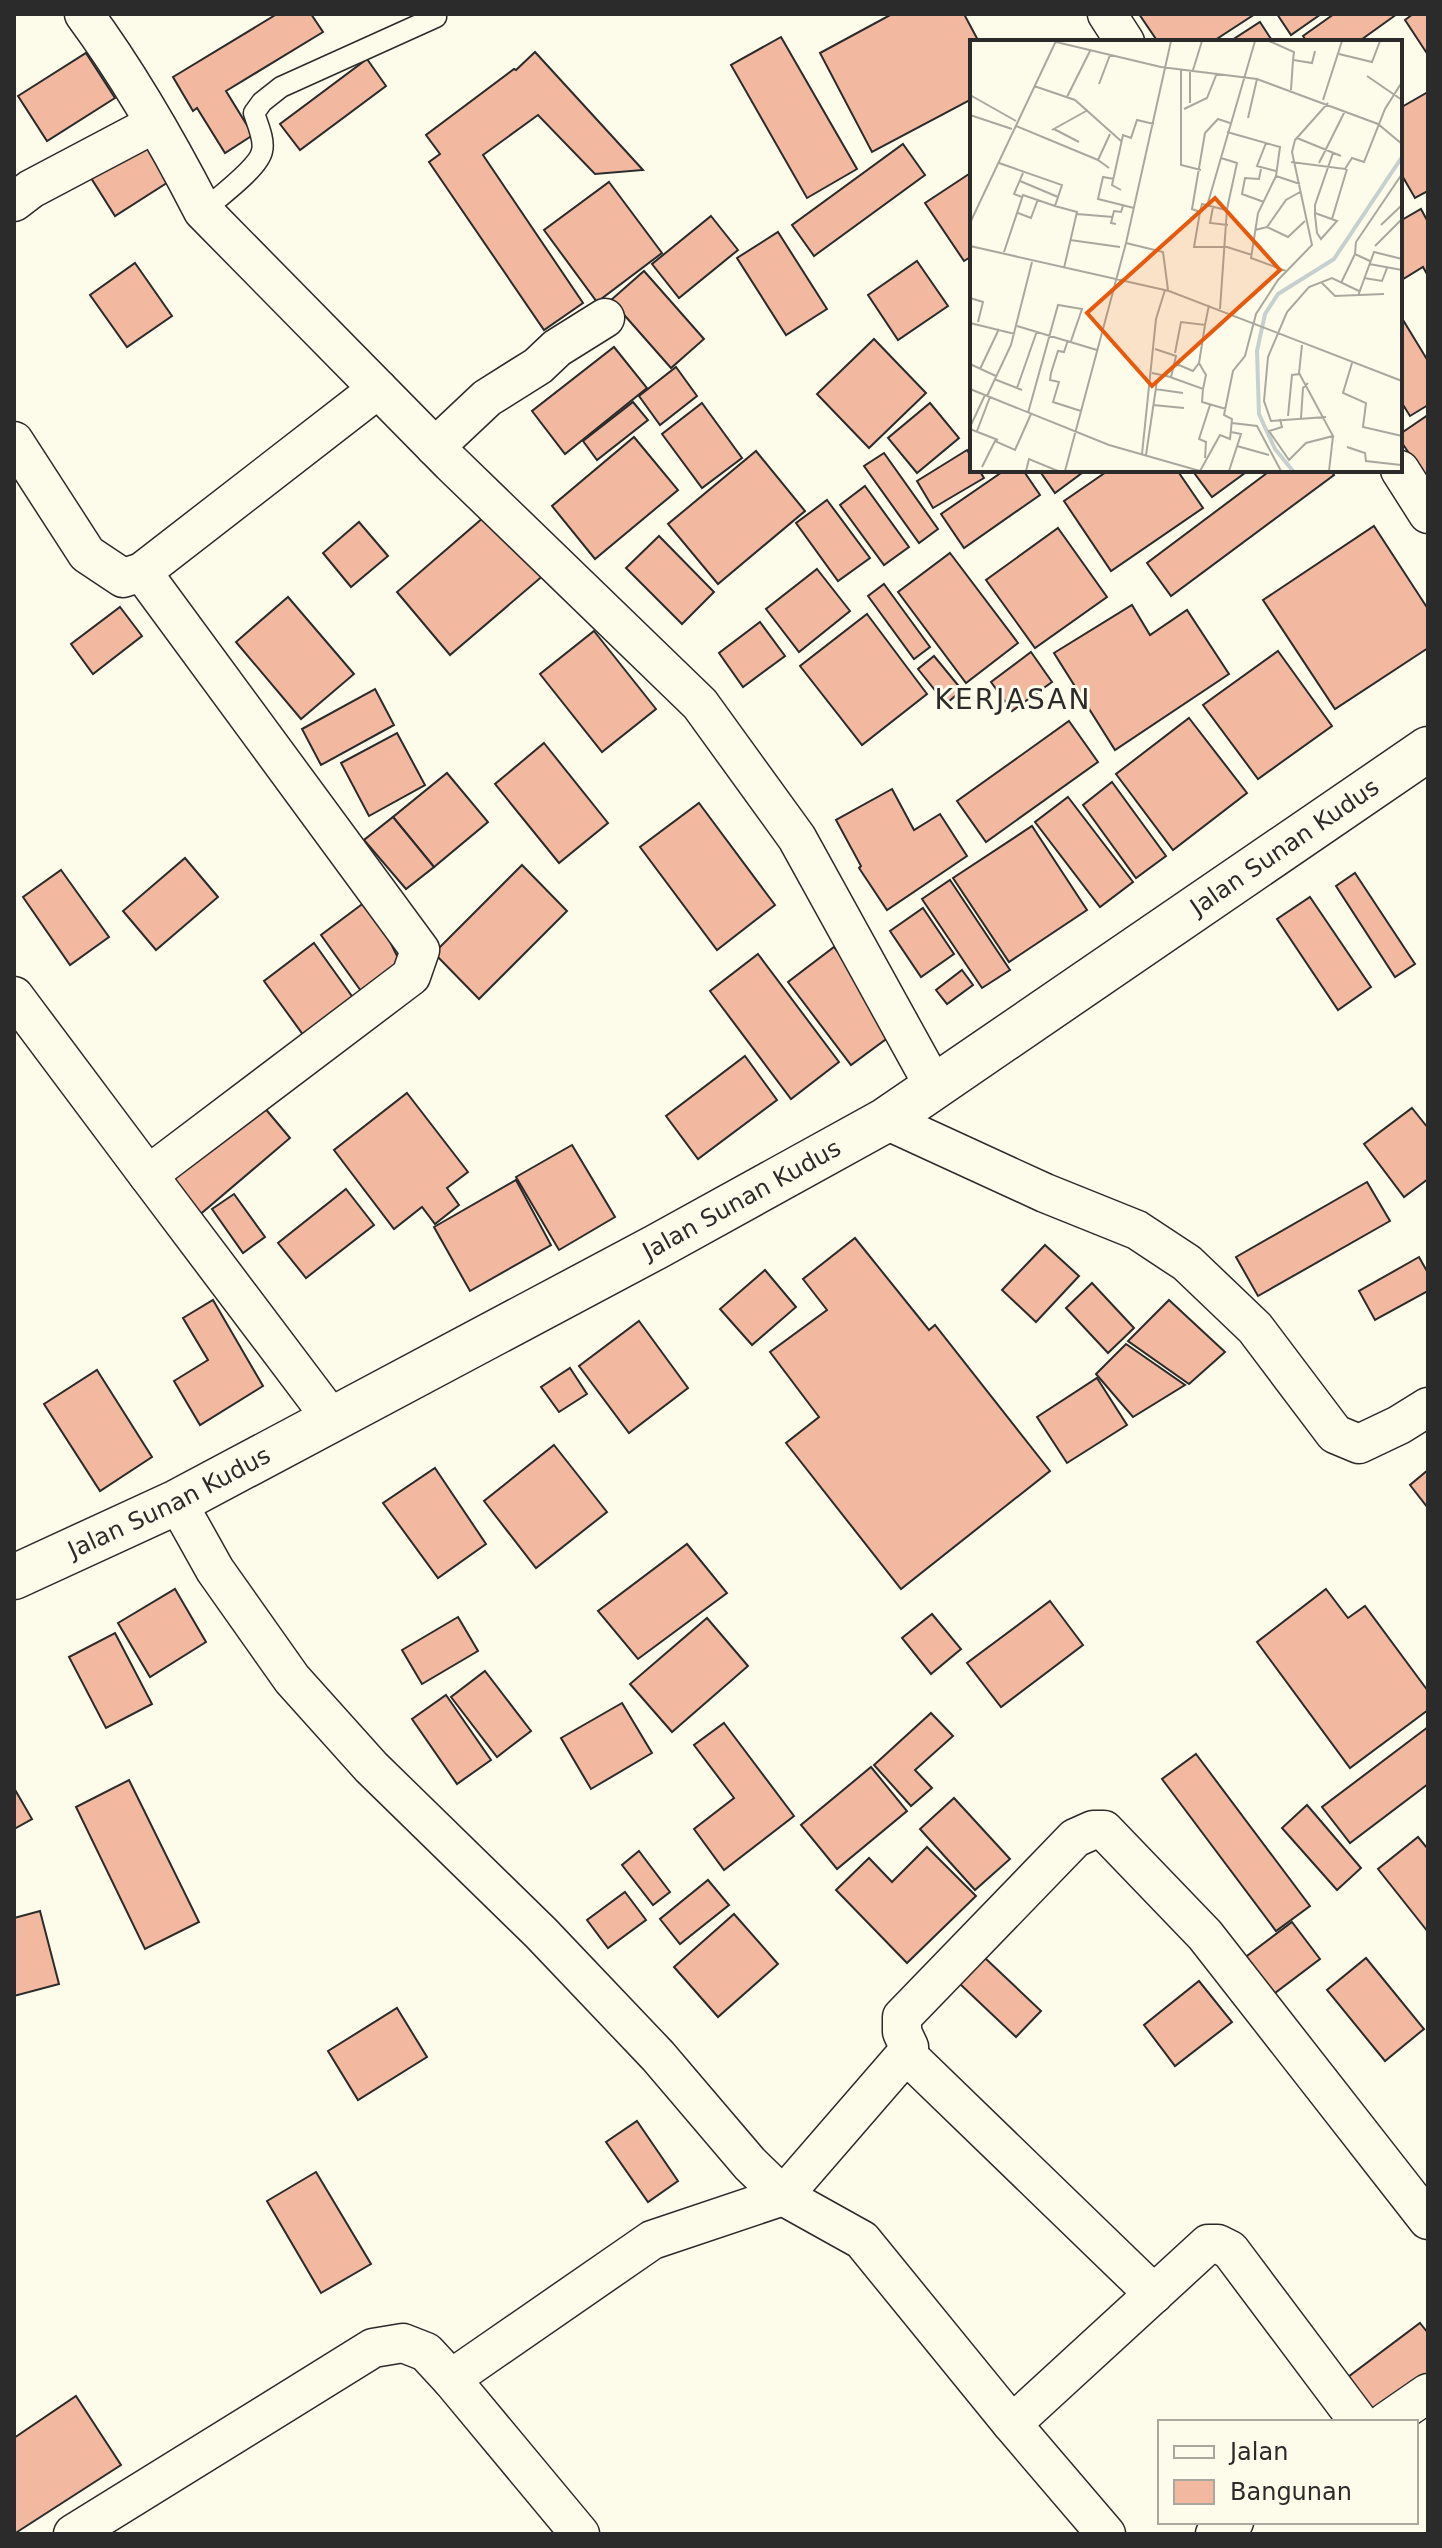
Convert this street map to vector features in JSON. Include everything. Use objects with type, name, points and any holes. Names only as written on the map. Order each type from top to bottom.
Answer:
[{"type":"main road","name":"Jalan Sunan Kudus","points":[[14,1577],[177,1502],[656,1247],[886,1120],[1428,749]]},
{"type":"street","points":[[84,14],[180,166],[203,211],[435,447],[700,704],[797,838],[935,1088]]},
{"type":"street","points":[[1107,14],[1124,40]]},
{"type":"street","points":[[14,202],[31,189],[154,124]]},
{"type":"street","points":[[435,447],[487,398],[605,318]]},
{"type":"street","points":[[19,459],[87,554],[123,578],[142,572],[378,389]]},
{"type":"street","points":[[1401,472],[1428,514]]},
{"type":"street","points":[[142,572],[420,950],[411,976],[148,1175]]},
{"type":"street","points":[[14,996],[332,1419]]},
{"type":"street","points":[[886,1120],[1045,1193],[1137,1230],[1187,1263],[1255,1328],[1335,1434],[1359,1444],[1428,1407]]},
{"type":"street","points":[[177,1502],[215,1570],[292,1679],[371,1767],[541,1933],[658,2056],[750,2164],[783,2196],[862,2240],[1106,2534]]},
{"type":"street","points":[[451,2379],[652,2240],[783,2196],[906,2054],[909,2047],[902,2032],[902,2017],[1075,1838],[1093,1830],[1104,1830],[1205,1935],[1428,2220]]},
{"type":"street","points":[[906,2054],[1154,2294]]},
{"type":"street","points":[[1012,2424],[1208,2244],[1218,2244],[1230,2250],[1358,2420]]},
{"type":"street","points":[[73,2534],[373,2348],[403,2343],[426,2352],[580,2534]]},
{"type":"street","points":[[1389,2420],[1428,2393]]},
{"type":"lane","points":[[203,211],[262,154],[263,146],[254,113],[262,102],[281,87],[436,17]]},
{"type":"building","points":[[277,14],[311,14],[323,32],[226,91],[253,135],[225,153],[197,108],[193,111],[173,77]]},
{"type":"building","points":[[892,14],[964,14],[978,40],[970,40],[970,100],[872,152],[820,53]]},
{"type":"building","points":[[1139,14],[1255,14],[1215,40],[1157,40]]},
{"type":"building","points":[[1277,14],[1321,14],[1291,35]]},
{"type":"building","points":[[1334,14],[1397,14],[1361,40],[1306,40],[1303,36]]},
{"type":"building","points":[[1413,14],[1428,14],[1428,55],[1405,20]]},
{"type":"building","points":[[1260,22],[1272,40],[1232,40]]},
{"type":"building","points":[[781,37],[857,169],[807,198],[731,65]]},
{"type":"building","points":[[535,52],[643,170],[595,174],[538,115],[483,155],[583,303],[544,330],[429,162],[440,154],[426,135],[516,70]]},
{"type":"building","points":[[86,53],[115,98],[47,141],[18,96]]},
{"type":"building","points":[[367,59],[386,86],[300,150],[280,124]]},
{"type":"building","points":[[1428,92],[1428,191],[1415,198],[1402,175],[1402,107]]},
{"type":"building","points":[[144,133],[173,179],[115,216],[86,170]]},
{"type":"building","points":[[903,144],[925,175],[814,256],[792,225]]},
{"type":"building","points":[[970,173],[970,257],[964,261],[925,203]]},
{"type":"building","points":[[609,182],[662,253],[597,302],[544,230]]},
{"type":"building","points":[[1421,209],[1428,222],[1428,276],[1423,267],[1402,280],[1402,220]]},
{"type":"building","points":[[711,216],[738,250],[679,298],[652,264]]},
{"type":"building","points":[[778,232],[827,309],[786,335],[737,258]]},
{"type":"building","points":[[917,261],[948,306],[898,340],[868,295]]},
{"type":"building","points":[[135,263],[172,316],[127,347],[90,295]]},
{"type":"building","points":[[644,271],[704,339],[671,368],[611,300]]},
{"type":"building","points":[[1402,318],[1428,361],[1428,405],[1410,416],[1402,403]]},
{"type":"building","points":[[874,339],[926,393],[869,448],[817,394]]},
{"type":"building","points":[[614,347],[647,388],[565,454],[532,411]]},
{"type":"building","points":[[676,367],[697,396],[660,425],[639,396]]},
{"type":"building","points":[[633,402],[648,420],[597,460],[583,441]]},
{"type":"building","points":[[702,403],[742,458],[702,488],[662,434]]},
{"type":"building","points":[[930,403],[959,438],[917,473],[888,438]]},
{"type":"building","points":[[1428,415],[1428,481],[1402,443],[1402,433]]},
{"type":"building","points":[[634,437],[678,490],[595,559],[552,506]]},
{"type":"building","points":[[967,450],[970,472],[980,472],[984,478],[933,508],[917,481]]},
{"type":"building","points":[[756,451],[805,511],[718,584],[668,524]]},
{"type":"building","points":[[884,453],[938,529],[919,543],[864,466]]},
{"type":"building","points":[[1002,472],[1024,472],[1040,495],[964,548],[941,514]]},
{"type":"building","points":[[1040,472],[1083,472],[1055,493]]},
{"type":"building","points":[[1106,472],[1178,472],[1203,508],[1111,571],[1064,501]]},
{"type":"building","points":[[1193,472],[1246,472],[1212,497]]},
{"type":"building","points":[[1268,472],[1332,472],[1334,475],[1171,596],[1147,563]]},
{"type":"building","points":[[865,486],[909,547],[884,565],[840,505]]},
{"type":"building","points":[[827,500],[870,558],[838,581],[796,523]]},
{"type":"building","points":[[491,511],[545,574],[450,655],[397,592]]},
{"type":"building","points":[[359,522],[388,556],[351,587],[323,553]]},
{"type":"building","points":[[1374,526],[1428,609],[1428,648],[1335,709],[1263,600]]},
{"type":"building","points":[[1058,528],[1107,597],[1035,648],[986,580]]},
{"type":"building","points":[[659,536],[714,592],[682,624],[626,568]]},
{"type":"building","points":[[950,553],[1018,643],[966,683],[898,592]]},
{"type":"building","points":[[817,569],[850,611],[799,652],[766,609]]},
{"type":"building","points":[[884,584],[930,647],[914,659],[868,596]]},
{"type":"building","points":[[288,597],[354,674],[301,719],[236,642]]},
{"type":"building","points":[[1132,605],[1150,635],[1187,610],[1229,674],[1115,750],[1054,653]]},
{"type":"building","points":[[120,607],[142,636],[93,674],[71,644]]},
{"type":"building","points":[[867,614],[927,694],[862,745],[800,666]]},
{"type":"building","points":[[760,622],[785,656],[743,687],[719,653]]},
{"type":"building","points":[[594,631],[656,709],[602,752],[540,674]]},
{"type":"building","points":[[1278,651],[1332,726],[1258,779],[1203,705]]},
{"type":"building","points":[[1031,652],[1052,682],[1012,711],[991,682]]},
{"type":"building","points":[[934,656],[962,690],[946,704],[918,669]]},
{"type":"building","points":[[375,689],[394,725],[321,765],[302,729]]},
{"type":"building","points":[[1189,718],[1247,793],[1173,850],[1116,774]]},
{"type":"building","points":[[1069,721],[1098,762],[986,842],[957,801]]},
{"type":"building","points":[[397,733],[425,785],[369,816],[341,763]]},
{"type":"building","points":[[544,743],[608,823],[559,863],[495,784]]},
{"type":"building","points":[[447,773],[488,822],[434,867],[393,817]]},
{"type":"building","points":[[1112,782],[1166,856],[1136,878],[1083,805]]},
{"type":"building","points":[[892,789],[914,830],[940,814],[967,856],[887,910],[859,868],[861,866],[836,820]]},
{"type":"building","points":[[1068,797],[1133,882],[1100,907],[1035,822]]},
{"type":"building","points":[[699,803],[775,905],[717,950],[640,847]]},
{"type":"building","points":[[393,817],[434,867],[406,889],[364,840]]},
{"type":"building","points":[[1032,826],[1087,910],[1009,962],[953,878]]},
{"type":"building","points":[[185,858],[218,897],[156,950],[123,911]]},
{"type":"building","points":[[522,865],[567,911],[479,999],[434,953]]},
{"type":"building","points":[[61,870],[109,937],[70,965],[23,897]]},
{"type":"building","points":[[1355,873],[1415,964],[1395,977],[1336,886]]},
{"type":"building","points":[[950,880],[1010,970],[982,988],[922,899]]},
{"type":"building","points":[[1310,897],[1371,987],[1338,1010],[1277,919]]},
{"type":"building","points":[[369,899],[403,968],[361,991],[321,935]]},
{"type":"building","points":[[923,908],[954,954],[921,977],[890,931]]},
{"type":"building","points":[[314,943],[354,999],[304,1036],[264,981]]},
{"type":"building","points":[[834,947],[897,1031],[851,1065],[788,982]]},
{"type":"building","points":[[758,954],[839,1062],[791,1099],[710,991]]},
{"type":"building","points":[[962,970],[973,985],[947,1004],[936,990]]},
{"type":"building","points":[[745,1056],[777,1100],[698,1159],[666,1116]]},
{"type":"building","points":[[407,1093],[468,1172],[447,1188],[459,1205],[435,1224],[422,1207],[394,1229],[334,1150]]},
{"type":"building","points":[[258,1100],[290,1138],[197,1217],[165,1179]]},
{"type":"building","points":[[1412,1108],[1428,1128],[1428,1179],[1404,1197],[1364,1144]]},
{"type":"building","points":[[572,1145],[615,1217],[559,1250],[516,1177]]},
{"type":"building","points":[[516,1180],[551,1245],[470,1291],[434,1227]]},
{"type":"building","points":[[1367,1182],[1390,1221],[1258,1296],[1236,1257]]},
{"type":"building","points":[[346,1189],[374,1225],[306,1278],[278,1243]]},
{"type":"building","points":[[234,1194],[265,1237],[243,1253],[212,1209]]},
{"type":"building","points":[[855,1238],[929,1330],[935,1325],[1050,1471],[901,1589],[786,1443],[819,1417],[770,1352],[827,1310],[803,1279]]},
{"type":"building","points":[[1045,1245],[1079,1276],[1036,1322],[1002,1290]]},
{"type":"building","points":[[1419,1257],[1428,1273],[1428,1291],[1375,1320],[1359,1291]]},
{"type":"building","points":[[765,1270],[796,1307],[752,1345],[720,1309]]},
{"type":"building","points":[[1092,1283],[1134,1328],[1108,1353],[1066,1308]]},
{"type":"building","points":[[213,1300],[263,1386],[200,1425],[174,1381],[208,1360],[183,1318]]},
{"type":"building","points":[[1169,1300],[1225,1352],[1189,1384],[1128,1341]]},
{"type":"building","points":[[639,1321],[688,1388],[629,1433],[579,1366]]},
{"type":"building","points":[[1126,1344],[1185,1385],[1133,1417],[1096,1374]]},
{"type":"building","points":[[570,1368],[587,1394],[559,1412],[541,1387]]},
{"type":"building","points":[[97,1370],[152,1457],[100,1491],[44,1404]]},
{"type":"building","points":[[1097,1378],[1127,1425],[1067,1463],[1037,1417]]},
{"type":"building","points":[[554,1445],[607,1512],[536,1568],[484,1501]]},
{"type":"building","points":[[435,1468],[486,1544],[438,1578],[383,1503]]},
{"type":"building","points":[[1428,1470],[1428,1508],[1410,1485]]},
{"type":"building","points":[[687,1544],[727,1593],[638,1659],[598,1611]]},
{"type":"building","points":[[175,1589],[206,1642],[150,1677],[118,1623]]},
{"type":"building","points":[[1326,1589],[1348,1618],[1365,1606],[1428,1691],[1428,1710],[1350,1768],[1257,1642]]},
{"type":"building","points":[[1050,1601],[1083,1645],[1001,1707],[967,1663]]},
{"type":"building","points":[[932,1614],[961,1649],[931,1674],[902,1638]]},
{"type":"building","points":[[458,1617],[478,1651],[422,1684],[402,1650]]},
{"type":"building","points":[[707,1618],[748,1666],[672,1732],[630,1684]]},
{"type":"building","points":[[115,1633],[152,1704],[106,1728],[69,1657]]},
{"type":"building","points":[[485,1671],[531,1731],[497,1757],[451,1697]]},
{"type":"building","points":[[446,1695],[491,1760],[457,1784],[412,1719]]},
{"type":"building","points":[[622,1703],[652,1753],[591,1789],[561,1738]]},
{"type":"building","points":[[931,1713],[953,1736],[915,1770],[932,1788],[911,1806],[874,1765]]},
{"type":"building","points":[[724,1723],[794,1816],[724,1870],[694,1829],[734,1798],[694,1745]]},
{"type":"building","points":[[1428,1727],[1428,1784],[1350,1843],[1322,1807]]},
{"type":"building","points":[[1196,1754],[1310,1906],[1276,1931],[1162,1779]]},
{"type":"building","points":[[871,1767],[907,1811],[837,1869],[801,1825]]},
{"type":"building","points":[[129,1780],[199,1922],[145,1949],[76,1807]]},
{"type":"building","points":[[14,1788],[32,1819],[14,1829]]},
{"type":"building","points":[[954,1798],[1010,1859],[975,1890],[920,1829]]},
{"type":"building","points":[[1307,1805],[1361,1868],[1337,1890],[1282,1828]]},
{"type":"building","points":[[1418,1837],[1428,1849],[1428,1932],[1378,1869]]},
{"type":"building","points":[[927,1847],[976,1896],[907,1963],[836,1890],[869,1858],[892,1882]]},
{"type":"building","points":[[639,1851],[670,1892],[653,1905],[622,1865]]},
{"type":"building","points":[[708,1880],[729,1905],[680,1944],[660,1919]]},
{"type":"building","points":[[625,1892],[646,1920],[608,1948],[587,1920]]},
{"type":"building","points":[[40,1911],[59,1984],[14,1996],[14,1918]]},
{"type":"building","points":[[734,1914],[778,1964],[718,2017],[674,1967]]},
{"type":"building","points":[[1292,1922],[1320,1959],[1271,1996],[1243,1959]]},
{"type":"building","points":[[985,1958],[1041,2011],[1016,2037],[960,1984]]},
{"type":"building","points":[[1366,1958],[1424,2029],[1385,2061],[1327,1990]]},
{"type":"building","points":[[1199,1981],[1232,2022],[1175,2066],[1144,2025]]},
{"type":"building","points":[[397,2008],[427,2057],[358,2100],[328,2051]]},
{"type":"building","points":[[637,2121],[678,2181],[648,2202],[606,2142]]},
{"type":"building","points":[[316,2172],[371,2264],[321,2293],[267,2201]]},
{"type":"building","points":[[1420,2323],[1428,2333],[1428,2376],[1376,2415],[1348,2377]]},
{"type":"building","points":[[76,2396],[121,2465],[14,2534],[14,2438]]},
{"type":"district","name":"KERJASAN","points":[[1013,699]]}]
